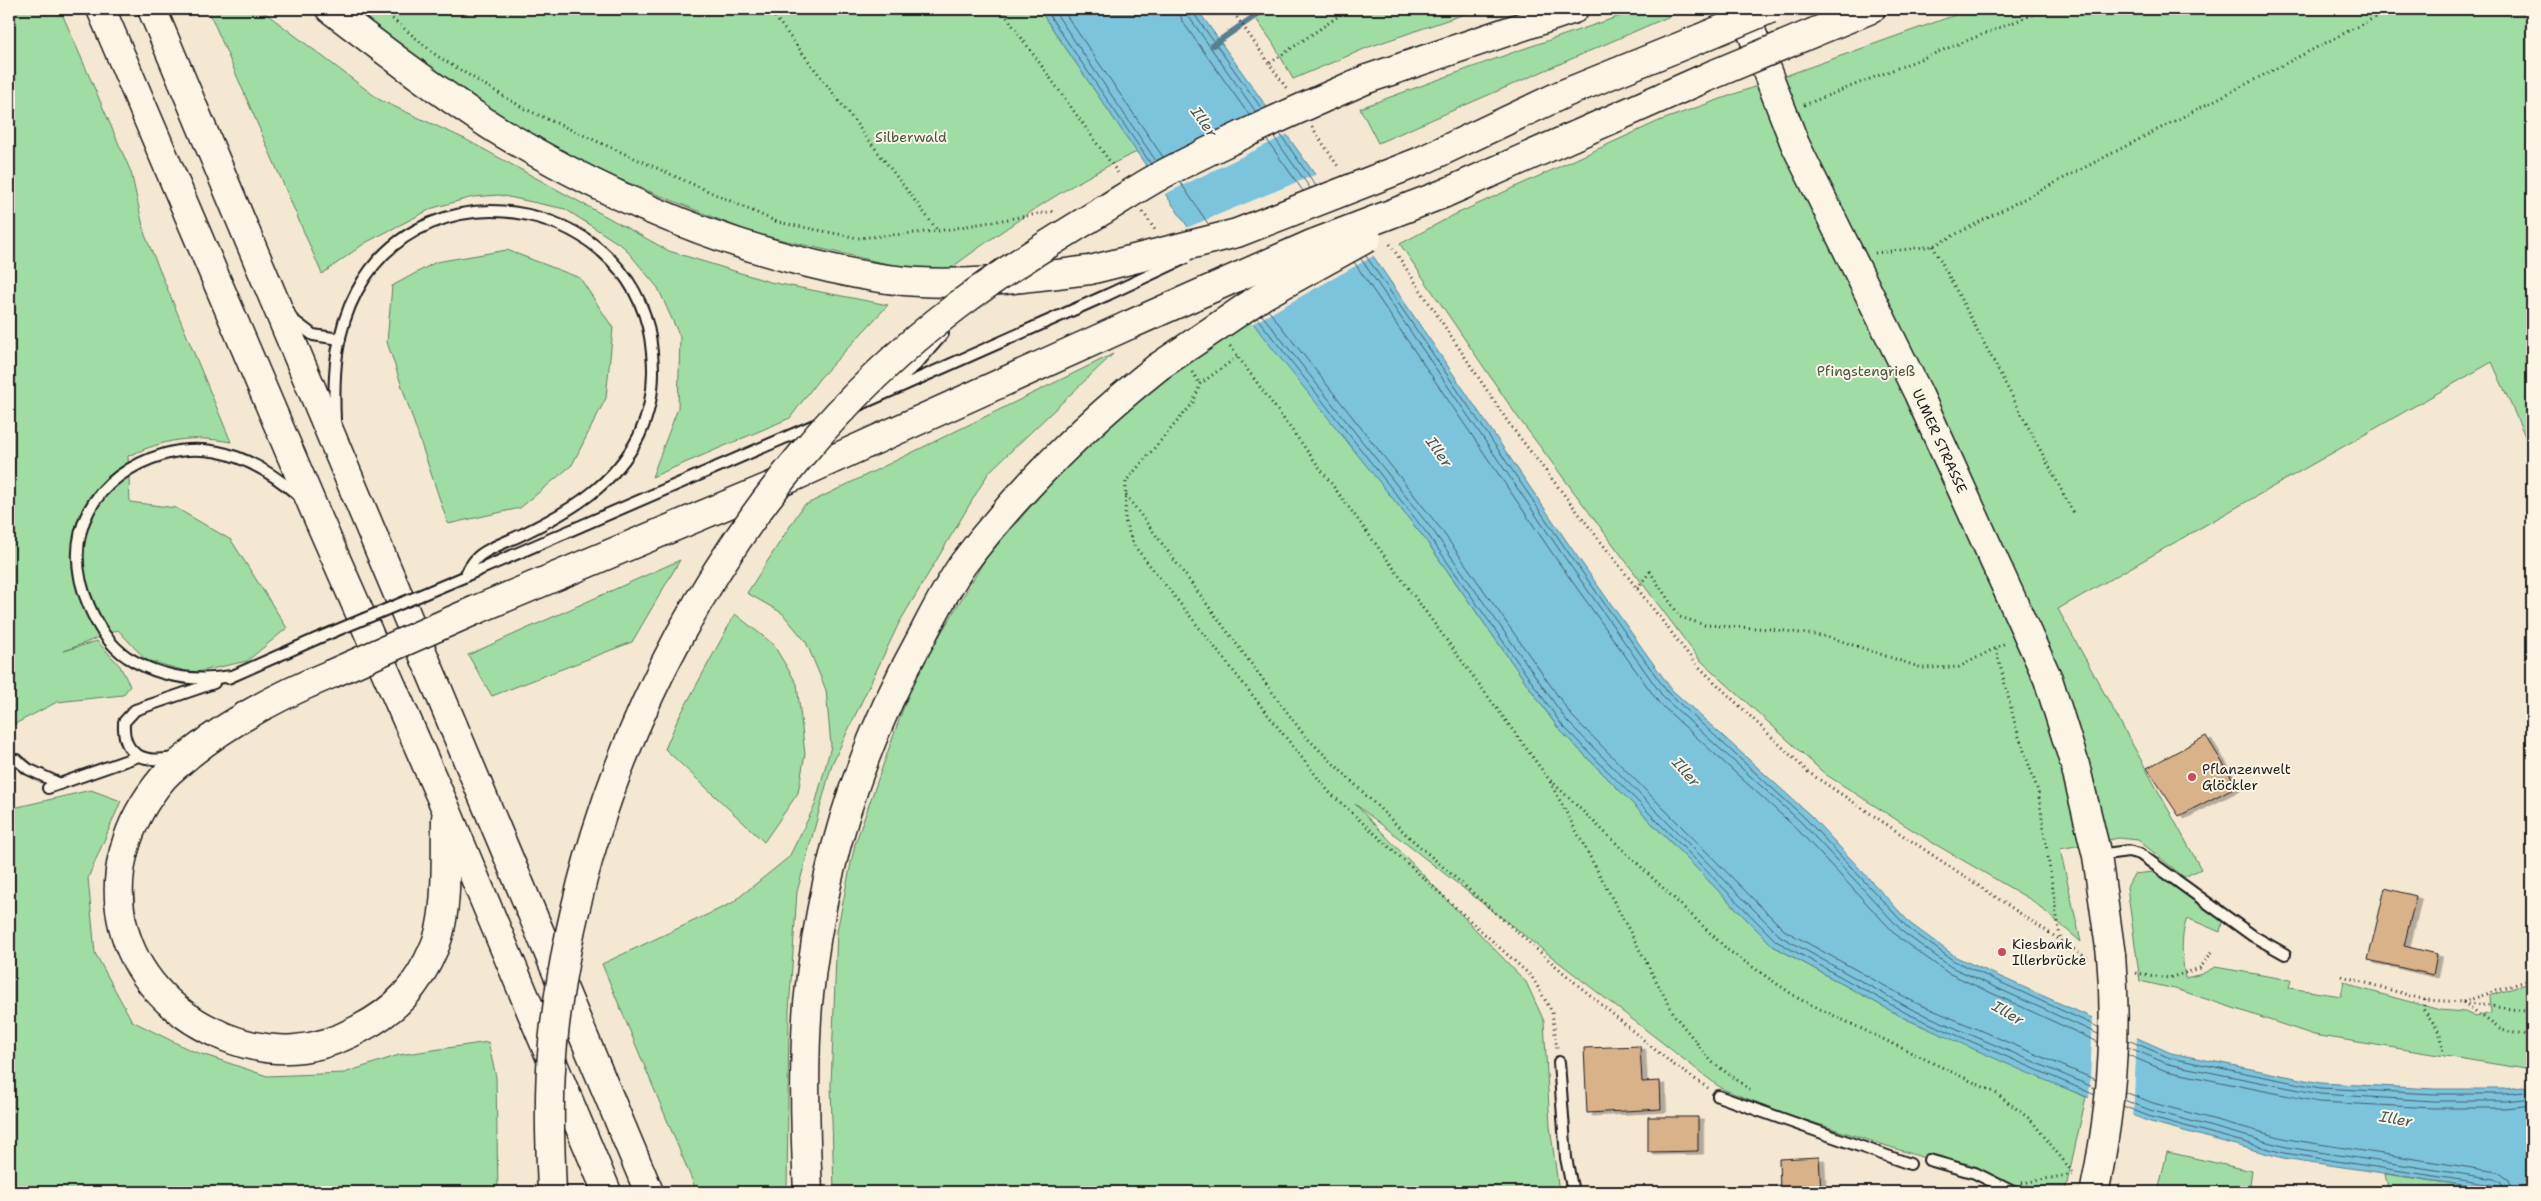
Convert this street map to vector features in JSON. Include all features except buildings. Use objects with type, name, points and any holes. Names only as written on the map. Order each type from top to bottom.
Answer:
[{"type":"main road","points":[[101,9],[314,509],[446,809],[606,1192]]},
{"type":"main road","points":[[152,9],[648,1192]]},
{"type":"main road","points":[[330,9],[396,60],[486,124],[576,175],[670,219],[762,251],[872,276],[918,282],[1009,284],[1090,270],[1237,233],[1421,161],[1564,94],[1770,9]]},
{"type":"main road","points":[[552,1192],[550,1120],[552,1045],[564,966],[599,822],[647,699],[680,635],[738,539],[803,453],[852,399],[955,308],[1033,252],[1167,172],[1285,115],[1366,79],[1574,9]]},
{"type":"main road","name":"ULMER STRASSE","points":[[1747,9],[1752,33],[1795,144],[1918,393],[2026,629],[2048,679],[2075,765],[2097,856],[2114,985],[2115,1033],[2111,1095],[2091,1183]]},
{"type":"main road","points":[[446,809],[442,918],[435,947],[402,1000],[378,1019],[320,1047],[267,1048],[238,1042],[176,1011],[157,991],[136,961],[125,932],[118,900],[118,873],[125,842],[133,821],[147,798],[164,776],[243,716],[278,696],[478,609],[798,475],[1128,325],[1312,244],[1443,194],[1712,75],[1871,9]]},
{"type":"main road","points":[[808,1192],[806,1136],[808,1006],[817,931],[852,790],[874,732],[894,685],[962,566],[1016,499],[1054,459],[1088,425],[1158,367],[1264,295],[1443,194]]},
{"type":"lane","points":[[336,445],[333,375],[340,338],[358,289],[388,251],[411,233],[426,225],[467,212],[492,210],[514,212],[536,216],[574,232],[612,261],[638,299],[650,334],[653,376],[646,420],[621,465],[589,497],[559,516],[476,558],[464,577]]},
{"type":"lane","points":[[190,755],[157,760],[139,756],[128,748],[124,739],[124,722],[134,710],[232,676],[464,577],[859,406],[1107,295],[1237,233]]},
{"type":"lane","points":[[963,315],[977,305]]},
{"type":"lane","points":[[278,306],[313,334],[340,338]]},
{"type":"lane","points":[[859,406],[895,382],[916,364],[952,326]]},
{"type":"lane","points":[[232,676],[200,679],[166,674],[126,656],[111,642],[93,616],[80,577],[80,537],[87,512],[100,492],[120,473],[142,460],[175,452],[202,450],[224,452],[248,461],[280,479],[314,509]]},
{"type":"lane","points":[[48,788],[139,756]]},
{"type":"lane","points":[[17,760],[28,769],[60,784]]},
{"type":"lane","points":[[2097,856],[2128,851],[2140,854],[2253,936],[2285,954]]},
{"type":"lane","points":[[1559,1062],[1566,1158],[1572,1192]]},
{"type":"lane","points":[[1718,1096],[1910,1164]]},
{"type":"lane","points":[[1929,1160],[1975,1173],[2013,1192]]},
{"type":"path","points":[[381,9],[437,56],[525,109],[777,222],[858,238],[938,231],[1060,210]]},
{"type":"path","points":[[770,9],[938,231]]},
{"type":"path","points":[[1001,9],[1114,167]]},
{"type":"path","points":[[1231,9],[1292,96]]},
{"type":"path","points":[[1270,63],[1349,9]]},
{"type":"path","points":[[1782,112],[2047,9]]},
{"type":"path","points":[[1852,259],[1864,254],[1933,246],[2391,9]]},
{"type":"path","points":[[1308,121],[1341,170]]},
{"type":"path","points":[[1384,236],[1510,425],[1695,663],[1808,772],[2060,938],[2038,791],[2016,728],[1996,649]]},
{"type":"path","points":[[1933,246],[2074,514]]},
{"type":"path","points":[[1559,1062],[1552,1012],[1532,977],[1329,792],[1133,544],[1124,521],[1126,481],[1193,403],[1200,384],[1237,357],[1548,778],[1676,1016],[1712,1062],[1757,1095]]},
{"type":"path","points":[[1126,494],[1304,735],[1409,837],[1566,975],[1671,1063],[1718,1096]]},
{"type":"path","points":[[1637,588],[1650,572],[1680,617],[1705,625],[1771,629],[1829,637],[1922,668],[1959,667],[1996,649],[2026,629]]},
{"type":"path","points":[[1548,778],[1728,950],[1800,999],[1996,1093],[2031,1120],[2091,1183]]},
{"type":"path","points":[[2342,976],[2425,1000],[2462,1002],[2532,1012]]},
{"type":"path","points":[[2462,1002],[2532,979]]},
{"type":"path","points":[[2425,1000],[2423,1009],[2440,1031],[2443,1046],[2442,1054]]},
{"type":"path","points":[[2462,1002],[2501,1030],[2532,1037]]},
{"type":"path","points":[[2002,1186],[2091,1183],[2138,1192]]},
{"type":"path","points":[[2262,1192],[2264,1184]]},
{"type":"green space","points":[[9,9],[60,9],[131,172],[145,235],[231,442],[203,439],[178,440],[128,456],[130,502],[176,508],[231,540],[287,628],[247,661],[193,673],[146,660],[118,630],[64,651],[97,641],[120,666],[130,686],[123,695],[57,702],[9,727]]},
{"type":"green space","points":[[208,9],[260,9],[380,100],[465,139],[669,251],[770,282],[888,305],[819,379],[790,418],[652,477],[678,408],[680,337],[658,288],[624,247],[565,209],[499,195],[473,197],[433,208],[365,243],[322,274]]},
{"type":"green space","name":"Silberwald","points":[[354,9],[1039,9],[1137,152],[1060,193],[1011,225],[940,276],[752,233],[602,172],[491,111],[385,35]]},
{"type":"green space","points":[[1249,9],[1479,9],[1369,47],[1293,79],[1273,43]]},
{"type":"green space","points":[[1641,9],[1676,9],[1677,13],[1378,143],[1360,108],[1517,51]]},
{"type":"green space","name":"Pfingstengrieß","points":[[1972,9],[2532,9],[2532,452],[2492,362],[2058,609],[2201,869],[2184,877],[2138,840],[2119,838],[2060,849],[2081,942],[2033,901],[1933,843],[1825,774],[1699,659],[1517,416],[1400,244],[1454,215],[1659,121]]},
{"type":"green space","points":[[507,250],[580,278],[613,328],[606,398],[572,465],[520,508],[448,524],[387,342],[392,286],[436,262]]},
{"type":"green space","points":[[1252,320],[1425,539],[1558,728],[1773,946],[1906,1019],[2086,1097],[2065,1192],[2031,1192],[1790,1115],[1722,1089],[1355,804],[1526,982],[1544,1021],[1550,1126],[1559,1192],[834,1192],[831,1085],[837,931],[855,844],[914,678],[986,558],[1077,453],[1150,388]]},
{"type":"green space","points":[[1113,354],[989,472],[899,623],[832,764],[797,892],[789,1011],[787,1192],[697,1192],[602,964],[732,903],[789,857],[815,805],[831,746],[826,690],[806,642],[782,613],[747,593],[803,506]]},
{"type":"green space","points":[[680,560],[632,642],[492,696],[468,655]]},
{"type":"green space","points":[[735,614],[773,644],[797,684],[805,754],[798,793],[764,842],[665,749],[677,721]]},
{"type":"green space","points":[[91,790],[121,801],[88,878],[95,953],[132,1021],[190,1050],[267,1076],[344,1073],[399,1055],[488,1042],[496,1077],[498,1192],[9,1192],[9,809]]},
{"type":"green space","points":[[2153,872],[2223,917],[2220,932],[2187,918],[2182,948],[2185,978],[2202,974],[2215,967],[2291,980],[2289,988],[2341,996],[2344,981],[2359,988],[2440,1010],[2465,1012],[2476,1017],[2491,1013],[2490,996],[2532,982],[2532,1070],[2314,1035],[2179,990],[2140,981],[2127,887],[2134,874]]},
{"type":"green space","points":[[2167,1152],[2252,1171],[2249,1192],[2158,1192]]},
{"type":"green space","points":[[2385,1174],[2509,1192],[2389,1192]]},
{"type":"water","name":"Iller","points":[[1039,9],[1197,9],[1373,256],[1574,552],[1672,690],[1810,815],[1911,924],[1956,957],[2171,1053],[2321,1083],[2435,1089],[2504,1089],[2532,1086],[2532,1192],[2509,1192],[2283,1158],[2147,1121],[2030,1074],[1906,1019],[1773,946],[1558,728],[1425,539],[1261,334]]},
{"type":"pier","points":[[1269,106],[1288,134],[1163,195],[1145,169]]},
{"type":"pier","points":[[1317,174],[1375,255],[1252,324],[1186,228]]},
{"type":"pier","points":[[2093,1017],[2137,1036],[2133,1118],[2089,1100]]},
{"type":"waterway","points":[[1213,45],[1265,9]]},
{"type":"place","name":"Pflanzenwelt Glöckler","points":[[2192,777]]},
{"type":"place","name":"Kiesbank Illerbrücke","points":[[2002,952]]}]
